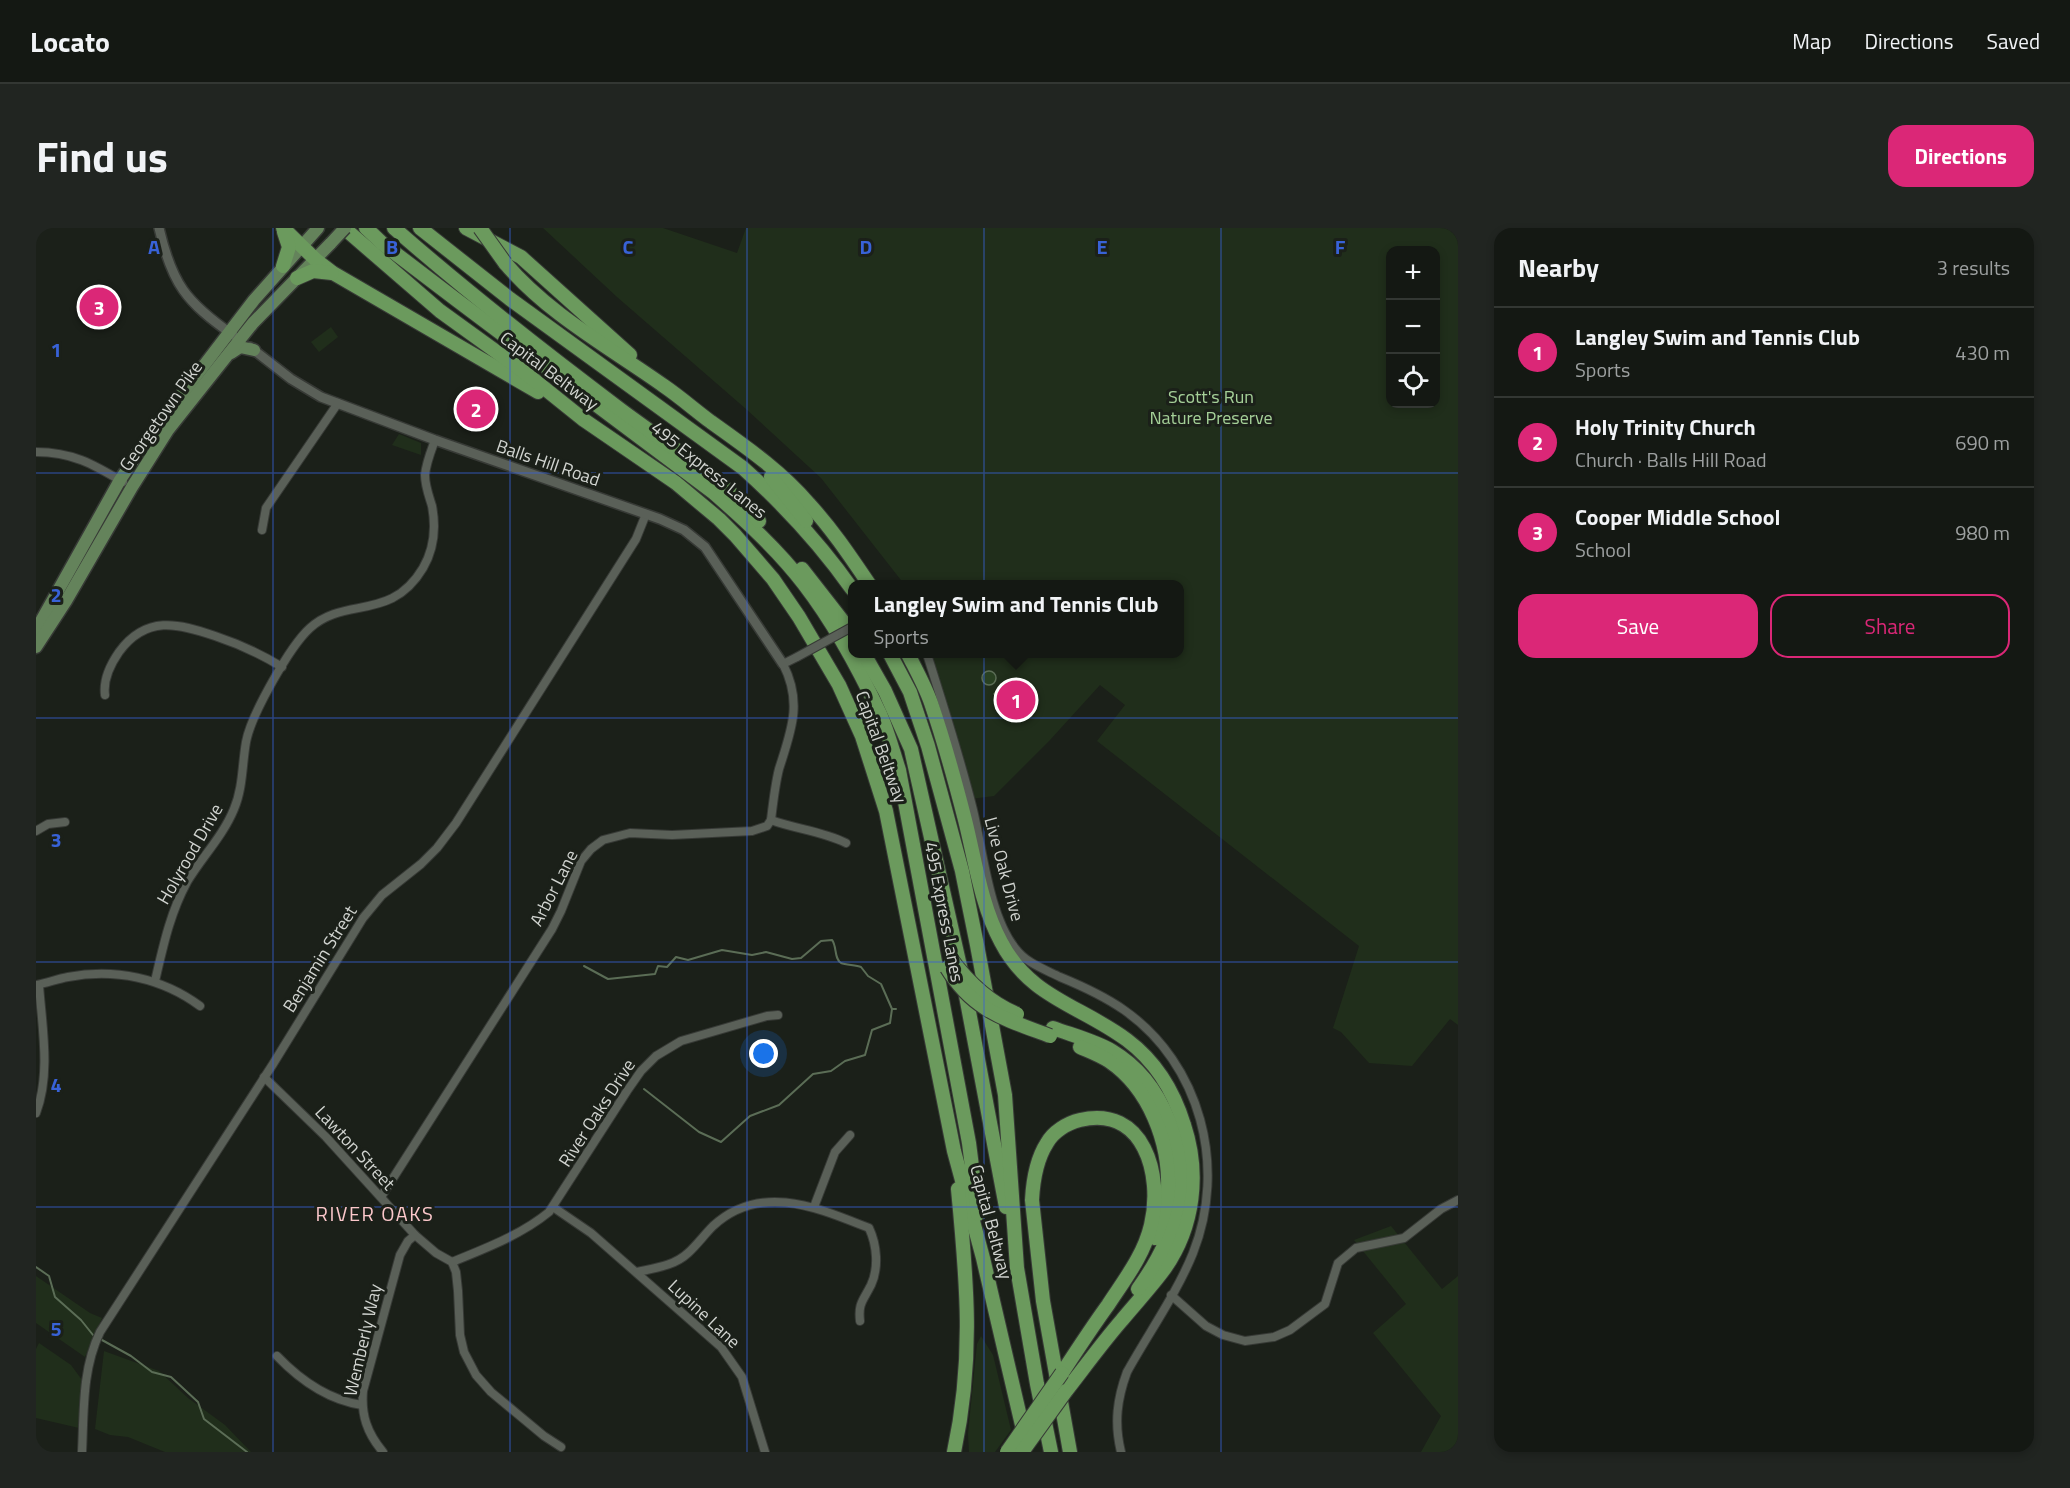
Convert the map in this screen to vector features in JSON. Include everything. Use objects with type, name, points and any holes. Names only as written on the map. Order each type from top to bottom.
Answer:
[{"type":"highway","points":[[282,228],[333,273],[584,420]]},
{"type":"highway","points":[[282,228],[288,239],[289,247],[283,266]]},
{"type":"highway","name":"Capital Beltway","points":[[344,228],[440,311],[584,420],[676,483],[701,503],[758,560],[787,598],[839,685],[862,736],[886,811],[954,1151],[983,1258],[1028,1452]]},
{"type":"highway","name":"495 Express Lanes","points":[[366,228],[383,244],[476,315],[678,464],[747,521],[804,584],[848,653]]},
{"type":"highway","name":"495 Express Lanes","points":[[394,228],[621,410],[708,473],[755,516],[776,539],[812,579],[848,628]]},
{"type":"highway","name":"Capital Beltway","points":[[420,228],[510,299],[743,468],[790,514],[848,583]]},
{"type":"highway","points":[[466,228],[521,257],[665,386]]},
{"type":"highway","points":[[480,228],[515,275],[547,303],[590,336],[665,386],[758,456],[808,502],[839,540],[866,580]]},
{"type":"highway","points":[[297,278],[313,271],[333,273]]},
{"type":"highway","points":[[709,420],[772,477],[818,536],[844,577]]},
{"type":"highway","name":"495 Express Lanes","points":[[851,658],[880,716],[899,770],[969,1143],[983,1258]]},
{"type":"highway","name":"495 Express Lanes","points":[[866,658],[885,691],[911,749],[962,975],[1017,1268]]},
{"type":"highway","name":"Capital Beltway","points":[[892,658],[910,692],[924,735],[964,882],[1005,1095],[1017,1268],[1051,1452]]},
{"type":"highway","points":[[910,658],[933,710],[986,903],[1000,941],[1027,978],[1056,1000],[1118,1034],[1140,1052],[1167,1085],[1187,1132],[1192,1162],[1192,1199],[1177,1249],[1148,1291],[1120,1321],[1066,1391]]},
{"type":"highway","points":[[911,749],[949,963],[1005,1009],[1109,1061],[1126,1076],[1142,1096],[1157,1123],[1166,1157],[1168,1191],[1154,1241],[1143,1262],[1062,1373]]},
{"type":"highway","points":[[899,770],[918,833],[937,930],[956,983],[987,1011],[1112,1051],[1144,1079],[1157,1097],[1170,1122],[1177,1148],[1179,1173],[1177,1206],[1169,1235],[1158,1260],[1022,1452]]},
{"type":"highway","points":[[1007,1452],[1062,1373],[1139,1258],[1151,1224],[1154,1186],[1151,1165],[1145,1148],[1125,1126],[1103,1118],[1090,1117],[1074,1121],[1059,1130],[1047,1142],[1038,1162],[1033,1183],[1032,1200],[1043,1301],[1070,1452]]},
{"type":"highway","points":[[954,1151],[968,1319],[963,1405],[954,1452]]},
{"type":"main road","name":"Georgetown Pike","points":[[36,630],[120,480],[144,444],[234,336],[316,260],[344,228]]},
{"type":"main road","name":"Georgetown Pike","points":[[36,647],[66,601],[168,429],[223,359],[254,300],[317,229]]},
{"type":"main road","points":[[223,359],[240,347],[254,350]]},
{"type":"street","name":"Balls Hill Road","points":[[159,228],[170,270],[183,292],[201,311],[306,389],[435,440],[646,514],[684,530],[705,547],[790,677],[794,695],[793,722],[777,780],[771,820]]},
{"type":"street","points":[[262,530],[266,508],[338,403]]},
{"type":"street","name":"Holyrood Drive","points":[[155,981],[174,910],[188,880],[222,833],[232,814],[241,784],[249,729],[260,704],[282,667],[304,634],[319,621],[383,603],[402,592],[418,575],[429,555],[434,532],[425,477],[435,440]]},
{"type":"street","points":[[36,452],[54,452],[77,457],[132,487]]},
{"type":"street","name":"Benjamin Street","points":[[82,1452],[87,1371],[100,1332],[363,918],[382,895],[437,848],[456,823],[636,539],[646,514]]},
{"type":"street","points":[[105,695],[107,676],[120,651],[136,634],[165,624],[187,626],[225,639],[263,655],[282,667]]},
{"type":"street","points":[[783,664],[848,629]]},
{"type":"street","name":"Live Oak Drive","points":[[928,658],[951,730],[998,917],[1008,938],[1024,959],[1107,999],[1139,1021],[1180,1071],[1195,1103],[1206,1142],[1208,1190],[1196,1246],[1184,1272],[1127,1372],[1121,1389],[1116,1426],[1120,1452]]},
{"type":"street","points":[[771,820],[823,834],[846,843]]},
{"type":"street","name":"Arbor Lane","points":[[381,1197],[552,929],[581,861],[591,849],[603,840],[622,834],[672,835],[753,831],[767,826],[771,820]]},
{"type":"street","points":[[36,831],[48,824],[65,822]]},
{"type":"street","points":[[36,1113],[43,1076],[38,985],[86,974],[122,975],[155,981],[178,991],[200,1006]]},
{"type":"street","name":"River Oaks Drive","points":[[553,1207],[627,1091],[641,1071],[656,1056],[681,1041],[767,1016],[778,1015]]},
{"type":"street","name":"Lawton Street","points":[[264,1077],[296,1107],[415,1235],[436,1253],[452,1262]]},
{"type":"street","points":[[814,1207],[835,1152],[850,1135]]},
{"type":"street","points":[[1171,1295],[1206,1326],[1223,1335],[1245,1341],[1274,1337],[1290,1330],[1325,1304],[1338,1263],[1356,1248],[1404,1238],[1441,1209],[1458,1200]]},
{"type":"street","points":[[561,1447],[544,1436],[491,1392],[476,1375],[464,1352],[460,1335],[456,1272],[452,1262],[470,1256],[532,1224],[553,1207],[580,1225],[637,1272],[676,1262],[714,1226],[746,1207],[780,1202],[814,1207],[847,1219],[869,1228],[874,1240],[875,1272],[872,1283],[860,1302],[858,1310],[860,1321]]},
{"type":"street","name":"Wemberly Way","points":[[383,1452],[370,1434],[363,1415],[363,1391],[397,1264],[403,1248],[415,1235]]},
{"type":"street","name":"Lupine Lane","points":[[637,1272],[714,1339],[736,1365],[746,1387],[765,1452]]},
{"type":"street","points":[[277,1356],[288,1368],[315,1388],[341,1400],[362,1405]]},
{"type":"green space","name":"Scott's Run Nature Preserve","points":[[543,228],[663,228],[737,253],[746,228],[1458,228],[1458,1025],[1450,1019],[1412,1066],[1369,1063],[1341,1032],[1333,1028],[1359,946],[1097,741],[1125,705],[1100,685],[1050,740],[994,796],[970,799],[931,658],[1184,658],[1184,580],[901,580],[821,478],[746,409],[617,297]]},
{"type":"green space","points":[[331,327],[338,337],[319,352],[311,342]]},
{"type":"green space","points":[[399,434],[421,443],[421,455],[392,445]]},
{"type":"green space","points":[[1391,1226],[1442,1289],[1458,1276],[1458,1452],[1421,1452],[1441,1416],[1373,1333],[1406,1304],[1354,1240]]},
{"type":"green space","points":[[36,1276],[90,1313],[102,1318],[85,1357],[36,1323]]},
{"type":"green space","points":[[981,1336],[993,1355],[1011,1430],[995,1452],[969,1452],[968,1434],[977,1344]]},
{"type":"green space","points":[[39,1343],[71,1365],[82,1380],[79,1428],[36,1418],[36,1349]]},
{"type":"green space","points":[[104,1351],[159,1371],[188,1398],[225,1425],[251,1452],[165,1452],[128,1437],[110,1435],[95,1429]]},
{"type":"shaded area","points":[[989,671],[994,673],[996,678],[994,683],[989,685],[984,683],[982,678],[984,673]]},
{"type":"shaded area","points":[[1006,681],[1027,699],[1015,714],[994,694]]},
{"type":"waterway","points":[[584,966],[608,979],[655,974],[658,966],[667,967],[676,957],[688,960],[722,950],[752,955],[766,952],[792,959],[801,958],[821,941],[832,940],[839,961],[843,964],[861,967],[868,976],[881,984],[892,1009],[896,1009]]},
{"type":"waterway","points":[[644,1089],[699,1132],[721,1142],[750,1116],[779,1105],[813,1074],[831,1071],[845,1061],[865,1055],[872,1030],[890,1023],[892,1009]]},
{"type":"waterway","points":[[36,1267],[49,1276],[55,1297],[81,1320],[93,1335]]},
{"type":"waterway","points":[[102,1340],[131,1356],[152,1372],[171,1377],[198,1402],[204,1419],[247,1452]]},
{"type":"place","name":"Cooper Middle School","points":[[99,307]]},
{"type":"place","name":"Holy Trinity Church","points":[[476,409]]},
{"type":"place","name":"Langley Swim and Tennis Club","points":[[1016,700]]},
{"type":"district","name":"RIVER OAKS","points":[[375,1214]]}]
